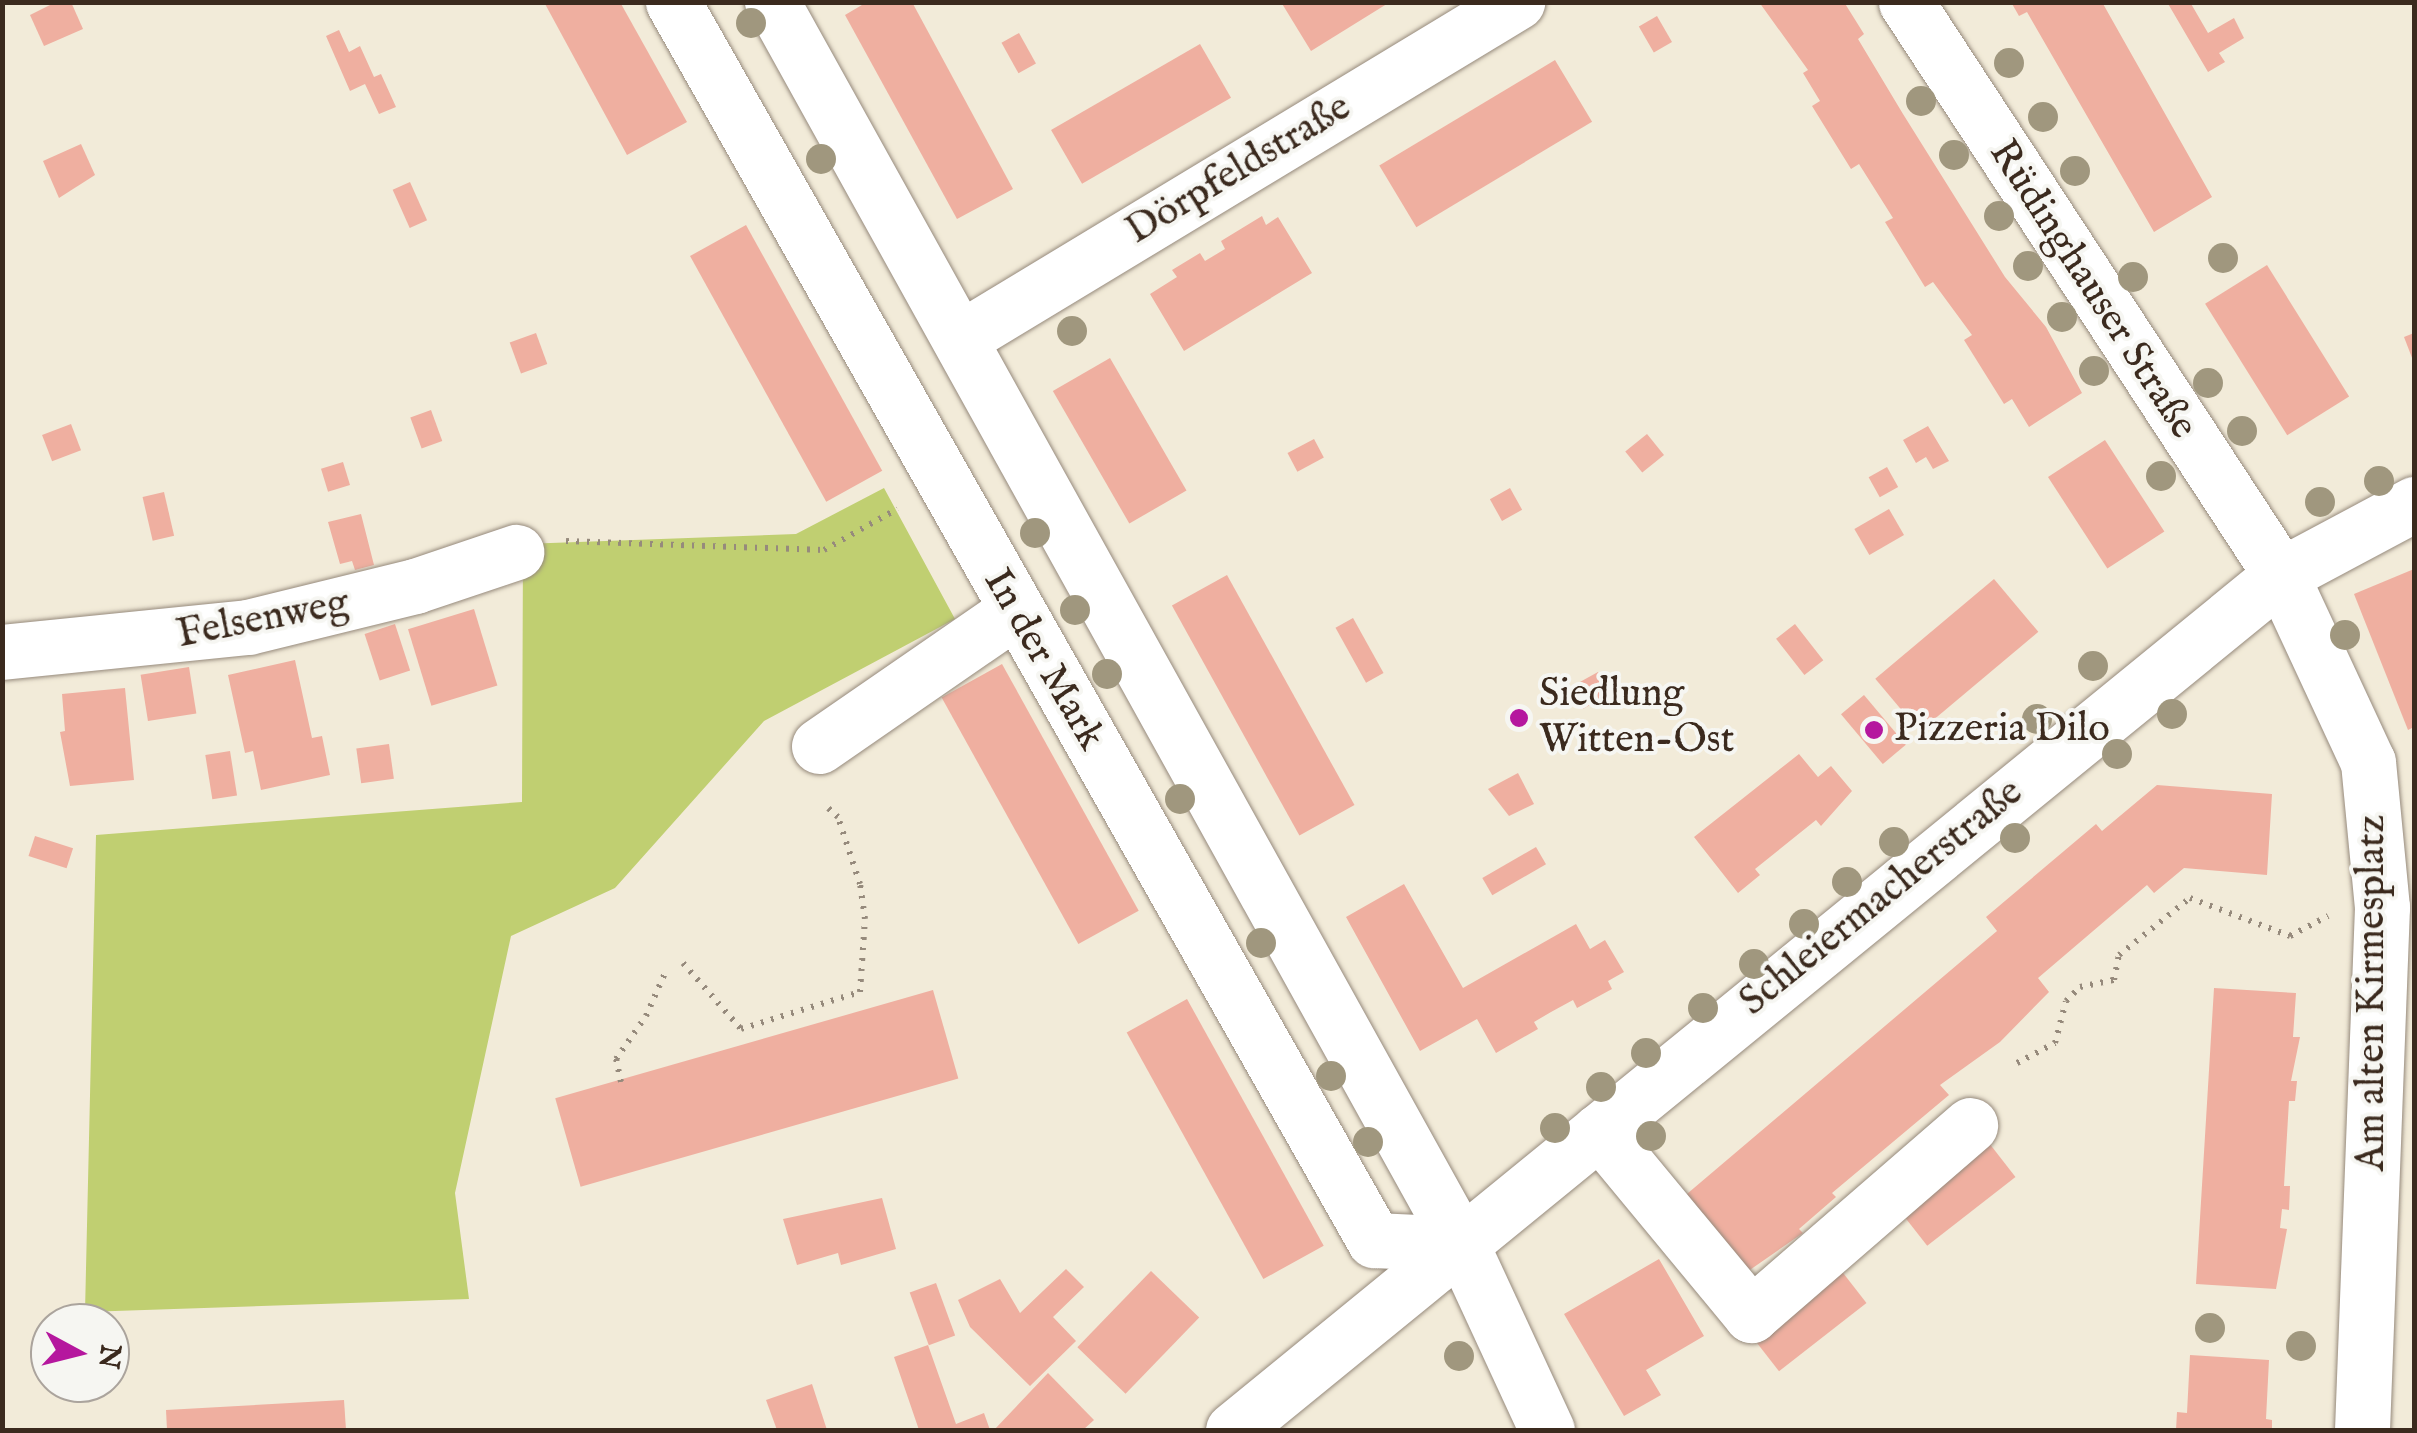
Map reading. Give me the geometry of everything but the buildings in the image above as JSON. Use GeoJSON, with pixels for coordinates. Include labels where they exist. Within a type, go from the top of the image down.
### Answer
{"type":"FeatureCollection","features":[{"type":"Feature","properties":{"kind":"street","name":"In der Mark"},"geometry":{"type":"LineString","coordinates":[[673,2],[1374,1240],[1461,1244]]}},
{"type":"Feature","properties":{"kind":"street","name":"In der Mark"},"geometry":{"type":"LineString","coordinates":[[772,2],[1461,1244],[1547,1430]]}},
{"type":"Feature","properties":{"kind":"street","name":"Dörpfeldstraße"},"geometry":{"type":"LineString","coordinates":[[961,338],[1517,2]]}},
{"type":"Feature","properties":{"kind":"street","name":"Rüdinghauser Straße"},"geometry":{"type":"LineString","coordinates":[[1906,2],[2281,576]]}},
{"type":"Feature","properties":{"kind":"street","name":"Schleiermacherstraße"},"geometry":{"type":"LineString","coordinates":[[1233,1430],[2281,576],[2414,504]]}},
{"type":"Feature","properties":{"kind":"street","name":"Felsenweg"},"geometry":{"type":"LineString","coordinates":[[2,652],[248,626],[415,586],[516,552]]}},
{"type":"Feature","properties":{"kind":"street","name":"Am alten Kirmesplatz"},"geometry":{"type":"LineString","coordinates":[[2281,576],[2396,808],[2382,907],[2362,1430]]}},
{"type":"Feature","properties":{"kind":"street"},"geometry":{"type":"LineString","coordinates":[[819,746],[1015,611]]}},
{"type":"Feature","properties":{"kind":"street"},"geometry":{"type":"LineString","coordinates":[[1599,1130],[1751,1315],[1970,1124]]}},
{"type":"Feature","properties":{"kind":"path"},"geometry":{"type":"LineString","coordinates":[[516,552],[579,538],[824,550],[883,517]]}},
{"type":"Feature","properties":{"kind":"path"},"geometry":{"type":"LineString","coordinates":[[684,963],[741,1029],[860,992],[865,956],[860,884],[838,818],[828,808]]}},
{"type":"Feature","properties":{"kind":"path"},"geometry":{"type":"LineString","coordinates":[[2017,1064],[2055,1043],[2066,1001],[2080,987],[2114,980],[2118,956],[2190,898],[2290,936],[2347,906],[2382,907]]}},
{"type":"Feature","properties":{"kind":"path"},"geometry":{"type":"LineString","coordinates":[[621,1082],[616,1058],[646,1016],[665,972]]}},
{"type":"Feature","properties":{"kind":"green space"},"geometry":{"type":"Polygon","coordinates":[[[884,488],[955,619],[764,721],[615,888],[511,936],[455,1193],[469,1299],[130,1310],[130,1303],[85,1303],[96,835],[522,802],[523,544],[796,534],[884,488]]]}},
{"type":"Feature","properties":{"kind":"place","name":"Siedlung Witten-Ost"},"geometry":{"type":"Point","coordinates":[1519,718]}},
{"type":"Feature","properties":{"kind":"place","name":"Pizzeria Dilo"},"geometry":{"type":"Point","coordinates":[1874,730]}}]}
